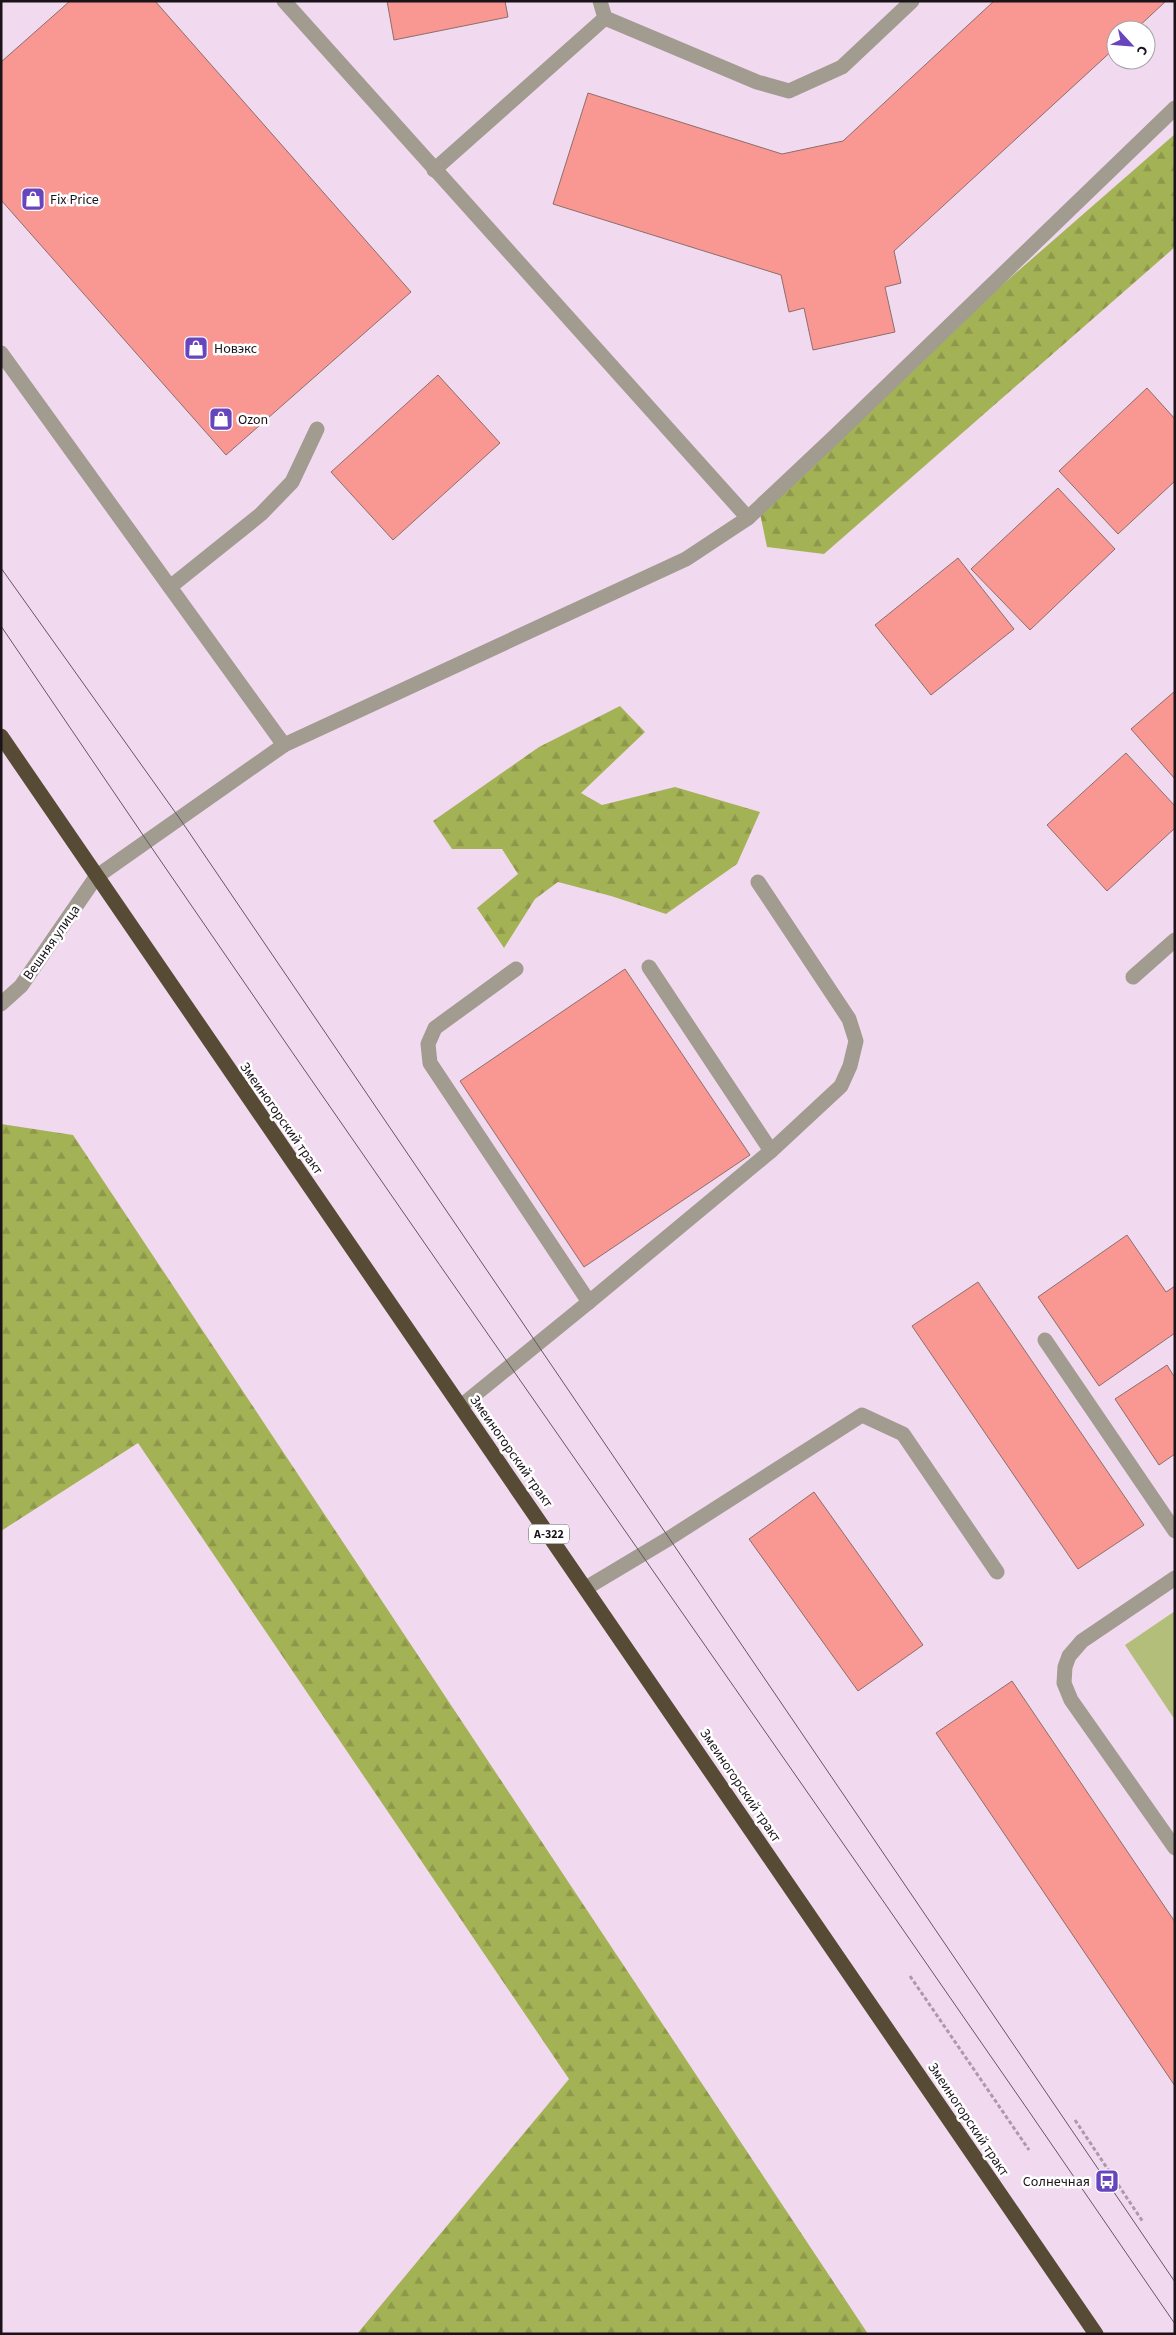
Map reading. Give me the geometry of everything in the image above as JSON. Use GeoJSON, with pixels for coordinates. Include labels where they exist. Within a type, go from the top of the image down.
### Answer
{"type":"FeatureCollection","features":[{"type":"Feature","properties":{"kind":"highway","name":"Змеиногорский тракт"},"geometry":{"type":"LineString","coordinates":[[1,736],[1096,2334]]}},
{"type":"Feature","properties":{"kind":"street"},"geometry":{"type":"LineString","coordinates":[[284,1],[748,518]]}},
{"type":"Feature","properties":{"kind":"street"},"geometry":{"type":"LineString","coordinates":[[600,1],[605,18]]}},
{"type":"Feature","properties":{"kind":"street"},"geometry":{"type":"LineString","coordinates":[[605,18],[757,82],[789,91],[842,67],[912,1]]}},
{"type":"Feature","properties":{"kind":"street"},"geometry":{"type":"LineString","coordinates":[[434,170],[605,18]]}},
{"type":"Feature","properties":{"kind":"street"},"geometry":{"type":"LineString","coordinates":[[96,876],[284,745],[686,559],[748,518],[856,417],[1175,108]]}},
{"type":"Feature","properties":{"kind":"street"},"geometry":{"type":"LineString","coordinates":[[1,353],[284,745]]}},
{"type":"Feature","properties":{"kind":"street"},"geometry":{"type":"LineString","coordinates":[[170,586],[261,514],[292,482],[317,428]]}},
{"type":"Feature","properties":{"kind":"street","name":"Вешняя улица"},"geometry":{"type":"LineString","coordinates":[[1,1004],[21,986],[96,876]]}},
{"type":"Feature","properties":{"kind":"street"},"geometry":{"type":"LineString","coordinates":[[461,1406],[771,1152],[841,1086],[850,1066],[856,1041],[850,1019],[758,882]]}},
{"type":"Feature","properties":{"kind":"street"},"geometry":{"type":"LineString","coordinates":[[1133,977],[1175,940]]}},
{"type":"Feature","properties":{"kind":"street"},"geometry":{"type":"LineString","coordinates":[[649,968],[771,1152]]}},
{"type":"Feature","properties":{"kind":"street"},"geometry":{"type":"LineString","coordinates":[[516,969],[435,1028],[428,1044],[430,1064],[590,1302]]}},
{"type":"Feature","properties":{"kind":"street"},"geometry":{"type":"LineString","coordinates":[[1046,1340],[1175,1531]]}},
{"type":"Feature","properties":{"kind":"street"},"geometry":{"type":"LineString","coordinates":[[586,1588],[668,1539],[862,1415],[903,1434],[997,1572]]}},
{"type":"Feature","properties":{"kind":"street"},"geometry":{"type":"LineString","coordinates":[[1175,1578],[1082,1642],[1069,1656],[1065,1667],[1064,1683],[1071,1700],[1175,1848]]}},
{"type":"Feature","properties":{"kind":"path"},"geometry":{"type":"LineString","coordinates":[[910,1976],[1028,2150]]}},
{"type":"Feature","properties":{"kind":"path"},"geometry":{"type":"LineString","coordinates":[[1075,2120],[1143,2222]]}},
{"type":"Feature","properties":{"kind":"green space"},"geometry":{"type":"Polygon","coordinates":[[[1175,134],[1175,247],[824,554],[767,547],[757,499],[1175,134]]]}},
{"type":"Feature","properties":{"kind":"green space"},"geometry":{"type":"Polygon","coordinates":[[[620,706],[645,732],[581,793],[602,805],[675,787],[760,812],[737,864],[666,914],[611,896],[558,882],[535,899],[504,948],[477,908],[518,874],[502,849],[452,849],[433,821],[539,747],[620,706]]]}},
{"type":"Feature","properties":{"kind":"green space"},"geometry":{"type":"Polygon","coordinates":[[[1,1124],[73,1135],[868,2334],[357,2334],[569,2079],[138,1443],[1,1531],[1,1124]]]}},
{"type":"Feature","properties":{"kind":"green space"},"geometry":{"type":"Polygon","coordinates":[[[1175,1611],[1175,1720],[1125,1645],[1175,1611]]]}},
{"type":"Feature","properties":{"kind":"building"},"geometry":{"type":"Polygon","coordinates":[[[70,1],[155,1],[411,292],[226,455],[1,200],[1,62],[70,1]]]}},
{"type":"Feature","properties":{"kind":"building"},"geometry":{"type":"Polygon","coordinates":[[[387,1],[505,1],[508,17],[394,40],[387,1]]]}},
{"type":"Feature","properties":{"kind":"building"},"geometry":{"type":"Polygon","coordinates":[[[994,1],[1166,1],[1146,20],[1106,20],[1106,56],[894,251],[901,283],[885,287],[895,332],[813,350],[804,308],[789,312],[781,275],[553,204],[588,93],[782,154],[843,141],[994,1]]]}},
{"type":"Feature","properties":{"kind":"building"},"geometry":{"type":"Polygon","coordinates":[[[438,375],[500,443],[393,540],[331,472],[438,375]]]}},
{"type":"Feature","properties":{"kind":"building"},"geometry":{"type":"Polygon","coordinates":[[[1147,388],[1175,419],[1175,481],[1118,534],[1059,471],[1147,388]]]}},
{"type":"Feature","properties":{"kind":"building"},"geometry":{"type":"Polygon","coordinates":[[[1058,488],[1115,549],[1030,630],[971,569],[1058,488]]]}},
{"type":"Feature","properties":{"kind":"building"},"geometry":{"type":"Polygon","coordinates":[[[958,558],[1014,629],[931,695],[875,625],[958,558]]]}},
{"type":"Feature","properties":{"kind":"building"},"geometry":{"type":"Polygon","coordinates":[[[1175,691],[1175,779],[1131,729],[1175,691]]]}},
{"type":"Feature","properties":{"kind":"building"},"geometry":{"type":"Polygon","coordinates":[[[1126,753],[1175,806],[1175,828],[1107,891],[1047,825],[1126,753]]]}},
{"type":"Feature","properties":{"kind":"building"},"geometry":{"type":"Polygon","coordinates":[[[625,969],[750,1155],[584,1267],[460,1081],[625,969]]]}},
{"type":"Feature","properties":{"kind":"building"},"geometry":{"type":"Polygon","coordinates":[[[1127,1235],[1166,1292],[1175,1286],[1175,1333],[1099,1386],[1038,1297],[1127,1235]]]}},
{"type":"Feature","properties":{"kind":"building"},"geometry":{"type":"Polygon","coordinates":[[[978,1282],[1144,1525],[1078,1569],[912,1326],[978,1282]]]}},
{"type":"Feature","properties":{"kind":"building"},"geometry":{"type":"Polygon","coordinates":[[[1167,1365],[1175,1378],[1175,1454],[1159,1465],[1115,1399],[1167,1365]]]}},
{"type":"Feature","properties":{"kind":"building"},"geometry":{"type":"Polygon","coordinates":[[[814,1492],[923,1645],[858,1691],[749,1539],[814,1492]]]}},
{"type":"Feature","properties":{"kind":"building"},"geometry":{"type":"Polygon","coordinates":[[[1012,1681],[1175,1922],[1175,2086],[936,1733],[1012,1681]]]}},
{"type":"Feature","properties":{"kind":"tram line"},"geometry":{"type":"LineString","coordinates":[[1,568],[180,819],[1175,2282]]}},
{"type":"Feature","properties":{"kind":"tram line"},"geometry":{"type":"LineString","coordinates":[[1,626],[292,1052],[882,1899],[1175,2324]]}},
{"type":"Feature","properties":{"kind":"place","name":"Fix Price"},"geometry":{"type":"Point","coordinates":[33,199]}},
{"type":"Feature","properties":{"kind":"place","name":"Новэкс"},"geometry":{"type":"Point","coordinates":[196,348]}},
{"type":"Feature","properties":{"kind":"place","name":"Ozon"},"geometry":{"type":"Point","coordinates":[221,419]}},
{"type":"Feature","properties":{"kind":"place","name":"Солнечная"},"geometry":{"type":"Point","coordinates":[1107,2181]}}]}
